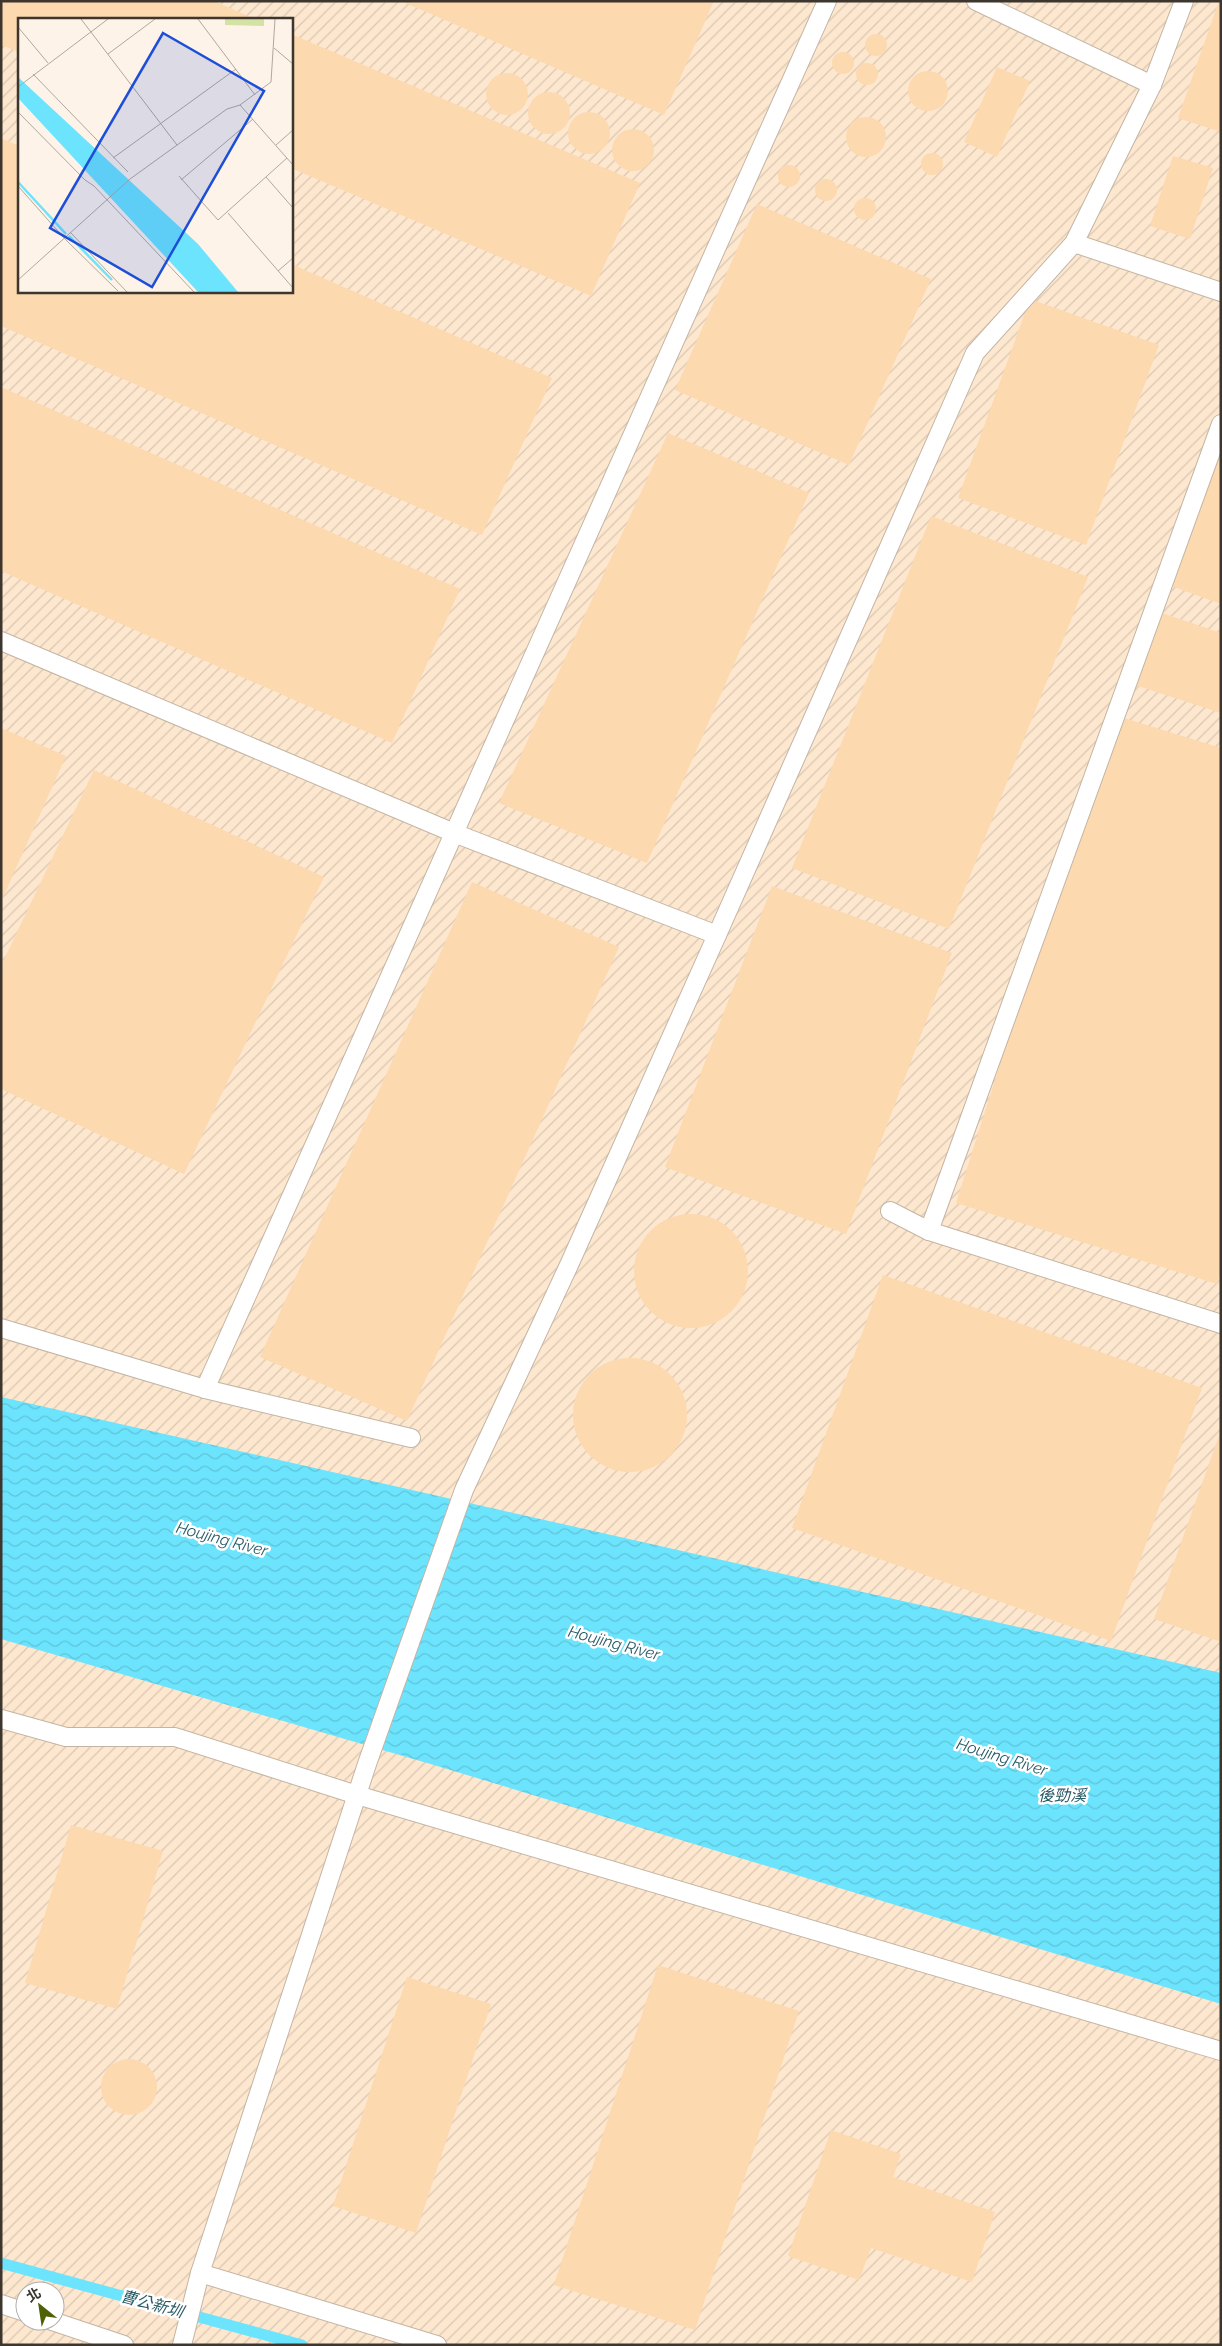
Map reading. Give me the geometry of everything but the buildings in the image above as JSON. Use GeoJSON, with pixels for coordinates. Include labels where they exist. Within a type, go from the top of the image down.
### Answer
{"type":"FeatureCollection","features":[{"type":"Feature","properties":{"kind":"lane"},"geometry":{"type":"LineString","coordinates":[[206,1389],[827,1]]}},
{"type":"Feature","properties":{"kind":"lane"},"geometry":{"type":"LineString","coordinates":[[976,1],[1152,86]]}},
{"type":"Feature","properties":{"kind":"lane"},"geometry":{"type":"LineString","coordinates":[[182,2345],[200,2273],[367,1764],[464,1490],[565,1274],[974,353],[1074,243],[1152,86],[1184,1]]}},
{"type":"Feature","properties":{"kind":"lane"},"geometry":{"type":"LineString","coordinates":[[1074,243],[1221,292]]}},
{"type":"Feature","properties":{"kind":"lane"},"geometry":{"type":"LineString","coordinates":[[929,1231],[1221,424]]}},
{"type":"Feature","properties":{"kind":"lane"},"geometry":{"type":"LineString","coordinates":[[1,641],[454,833],[717,935]]}},
{"type":"Feature","properties":{"kind":"lane"},"geometry":{"type":"LineString","coordinates":[[890,1210],[929,1231],[1221,1324]]}},
{"type":"Feature","properties":{"kind":"lane"},"geometry":{"type":"LineString","coordinates":[[1,1328],[206,1389],[411,1438]]}},
{"type":"Feature","properties":{"kind":"lane"},"geometry":{"type":"LineString","coordinates":[[1,1719],[66,1736],[175,1737],[357,1795],[1221,2051]]}},
{"type":"Feature","properties":{"kind":"lane"},"geometry":{"type":"LineString","coordinates":[[200,2273],[437,2345]]}},
{"type":"Feature","properties":{"kind":"lane"},"geometry":{"type":"LineString","coordinates":[[1,2304],[15,2309]]}},
{"type":"Feature","properties":{"kind":"lane"},"geometry":{"type":"LineString","coordinates":[[65,2325],[124,2345]]}},
{"type":"Feature","properties":{"kind":"shaded area"},"geometry":{"type":"Polygon","coordinates":[[[1,1],[1221,1],[1221,2345],[1,2345],[1,1]]]}},
{"type":"Feature","properties":{"kind":"water","name":"後勁溪"},"geometry":{"type":"Polygon","coordinates":[[[1,1397],[1221,1673],[1221,2004],[434,1765],[1,1639],[1,1397]]]}},
{"type":"Feature","properties":{"kind":"waterway","name":"曹公新圳"},"geometry":{"type":"LineString","coordinates":[[1,2263],[302,2345]]}},
{"type":"Feature","properties":{"kind":"water label","name":"Houjing River"},"geometry":{"type":"Point","coordinates":[222,1539]}},
{"type":"Feature","properties":{"kind":"water label","name":"Houjing River"},"geometry":{"type":"Point","coordinates":[614,1643]}},
{"type":"Feature","properties":{"kind":"water label","name":"Houjing River"},"geometry":{"type":"Point","coordinates":[1002,1757]}}]}
